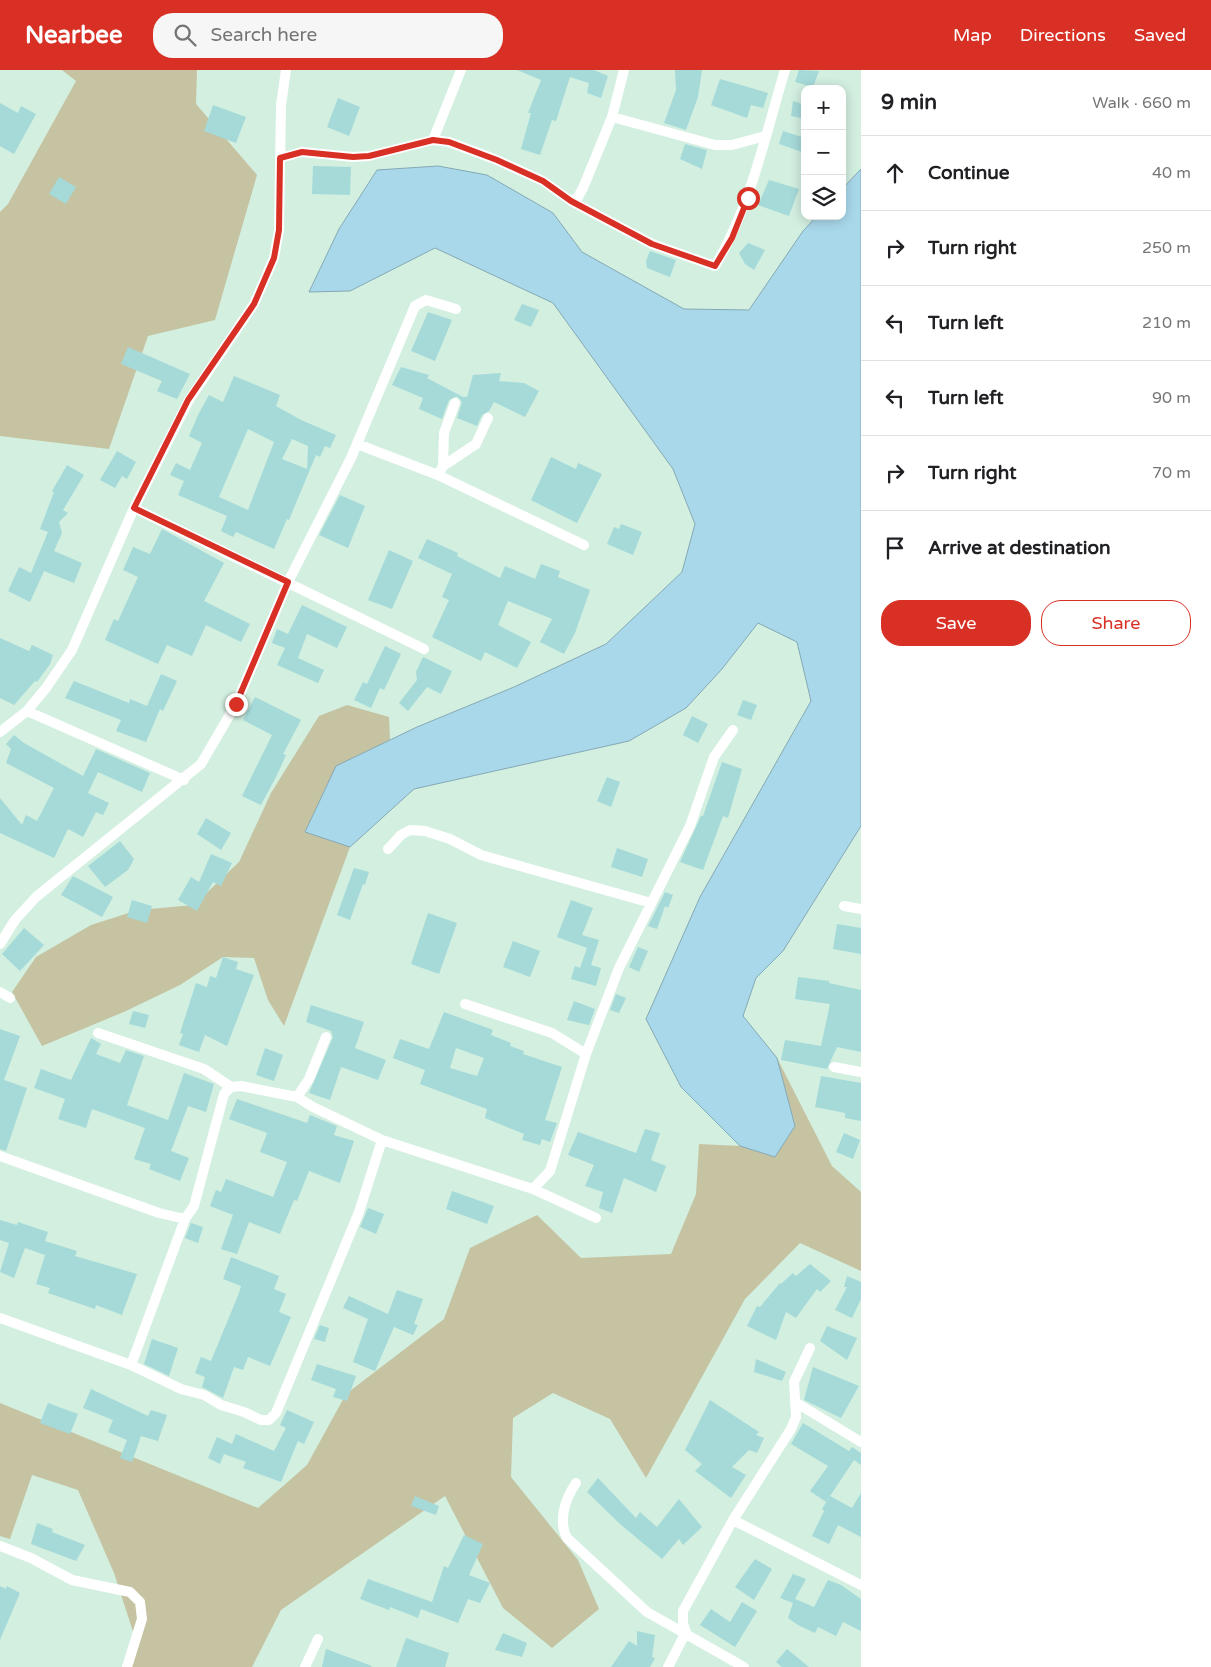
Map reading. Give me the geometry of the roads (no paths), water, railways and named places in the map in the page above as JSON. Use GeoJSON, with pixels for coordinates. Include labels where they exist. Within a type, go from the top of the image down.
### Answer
{"type":"FeatureCollection","features":[{"type":"Feature","properties":{"kind":"street"},"geometry":{"type":"LineString","coordinates":[[0,732],[27,711],[72,650],[134,508],[188,400],[254,304],[274,258],[279,230],[280,105],[286,70]]}},
{"type":"Feature","properties":{"kind":"street"},"geometry":{"type":"LineString","coordinates":[[433,140],[461,70]]}},
{"type":"Feature","properties":{"kind":"street"},"geometry":{"type":"LineString","coordinates":[[571,201],[578,197],[583,188],[612,117],[624,70]]}},
{"type":"Feature","properties":{"kind":"street"},"geometry":{"type":"LineString","coordinates":[[280,158],[302,152],[353,157],[369,156],[433,140],[449,142],[497,160],[543,181],[571,201],[652,244],[715,266],[732,238],[745,206],[785,70]]}},
{"type":"Feature","properties":{"kind":"street"},"geometry":{"type":"LineString","coordinates":[[612,117],[715,144],[732,145],[765,136]]}},
{"type":"Feature","properties":{"kind":"street"},"geometry":{"type":"LineString","coordinates":[[0,944],[15,920],[36,897],[184,780],[201,764],[236,704],[288,582],[356,444],[415,306],[426,300],[456,308]]}},
{"type":"Feature","properties":{"kind":"street"},"geometry":{"type":"LineString","coordinates":[[440,471],[444,433],[455,403]]}},
{"type":"Feature","properties":{"kind":"street"},"geometry":{"type":"LineString","coordinates":[[440,471],[476,444],[488,418]]}},
{"type":"Feature","properties":{"kind":"street"},"geometry":{"type":"LineString","coordinates":[[356,444],[440,471],[584,545]]}},
{"type":"Feature","properties":{"kind":"street"},"geometry":{"type":"LineString","coordinates":[[134,508],[424,648]]}},
{"type":"Feature","properties":{"kind":"street"},"geometry":{"type":"LineString","coordinates":[[27,711],[184,780]]}},
{"type":"Feature","properties":{"kind":"street"},"geometry":{"type":"LineString","coordinates":[[534,1189],[550,1171],[586,1054],[619,968],[690,826],[714,757],[734,730]]}},
{"type":"Feature","properties":{"kind":"street"},"geometry":{"type":"LineString","coordinates":[[388,849],[401,835],[410,830],[424,831],[450,840],[481,856],[529,871],[598,886],[651,903]]}},
{"type":"Feature","properties":{"kind":"street"},"geometry":{"type":"LineString","coordinates":[[844,906],[861,909]]}},
{"type":"Feature","properties":{"kind":"street"},"geometry":{"type":"LineString","coordinates":[[0,992],[10,998]]}},
{"type":"Feature","properties":{"kind":"street"},"geometry":{"type":"LineString","coordinates":[[465,1004],[552,1033],[586,1054]]}},
{"type":"Feature","properties":{"kind":"street"},"geometry":{"type":"LineString","coordinates":[[98,1033],[204,1069],[231,1087]]}},
{"type":"Feature","properties":{"kind":"street"},"geometry":{"type":"LineString","coordinates":[[297,1098],[309,1079],[326,1037]]}},
{"type":"Feature","properties":{"kind":"street"},"geometry":{"type":"LineString","coordinates":[[834,1067],[861,1072]]}},
{"type":"Feature","properties":{"kind":"street"},"geometry":{"type":"LineString","coordinates":[[130,1365],[185,1219],[194,1206],[224,1094],[231,1087],[241,1086],[297,1098],[382,1140],[534,1189],[596,1218]]}},
{"type":"Feature","properties":{"kind":"street"},"geometry":{"type":"LineString","coordinates":[[0,1318],[130,1365],[181,1389],[204,1396],[220,1405],[244,1412],[261,1420],[269,1420],[276,1413],[359,1212],[382,1140]]}},
{"type":"Feature","properties":{"kind":"street"},"geometry":{"type":"LineString","coordinates":[[0,1156],[159,1213],[185,1219]]}},
{"type":"Feature","properties":{"kind":"street"},"geometry":{"type":"LineString","coordinates":[[668,1667],[686,1632],[683,1623],[683,1612],[733,1520],[791,1429],[796,1416],[794,1382],[810,1348]]}},
{"type":"Feature","properties":{"kind":"street"},"geometry":{"type":"LineString","coordinates":[[795,1402],[861,1442]]}},
{"type":"Feature","properties":{"kind":"street"},"geometry":{"type":"LineString","coordinates":[[576,1483],[570,1492],[563,1513],[564,1532],[567,1538],[647,1612],[686,1632],[744,1667]]}},
{"type":"Feature","properties":{"kind":"street"},"geometry":{"type":"LineString","coordinates":[[733,1520],[861,1585]]}},
{"type":"Feature","properties":{"kind":"street"},"geometry":{"type":"LineString","coordinates":[[0,1546],[31,1558],[72,1580],[130,1592],[140,1602],[142,1618],[127,1667]]}},
{"type":"Feature","properties":{"kind":"street"},"geometry":{"type":"LineString","coordinates":[[305,1667],[318,1639]]}},
{"type":"Feature","properties":{"kind":"water"},"geometry":{"type":"Polygon","coordinates":[[[438,166],[487,175],[553,213],[582,252],[684,309],[749,310],[803,231],[813,220],[846,220],[846,185],[861,169],[861,826],[783,951],[756,978],[743,1016],[777,1058],[795,1126],[775,1157],[740,1146],[681,1087],[646,1019],[700,897],[811,701],[797,642],[758,623],[722,669],[686,708],[629,741],[414,789],[350,847],[305,832],[336,766],[417,727],[514,687],[606,644],[682,572],[695,524],[673,469],[553,303],[435,248],[350,291],[309,292],[339,229],[377,170],[438,166]]]}}]}
